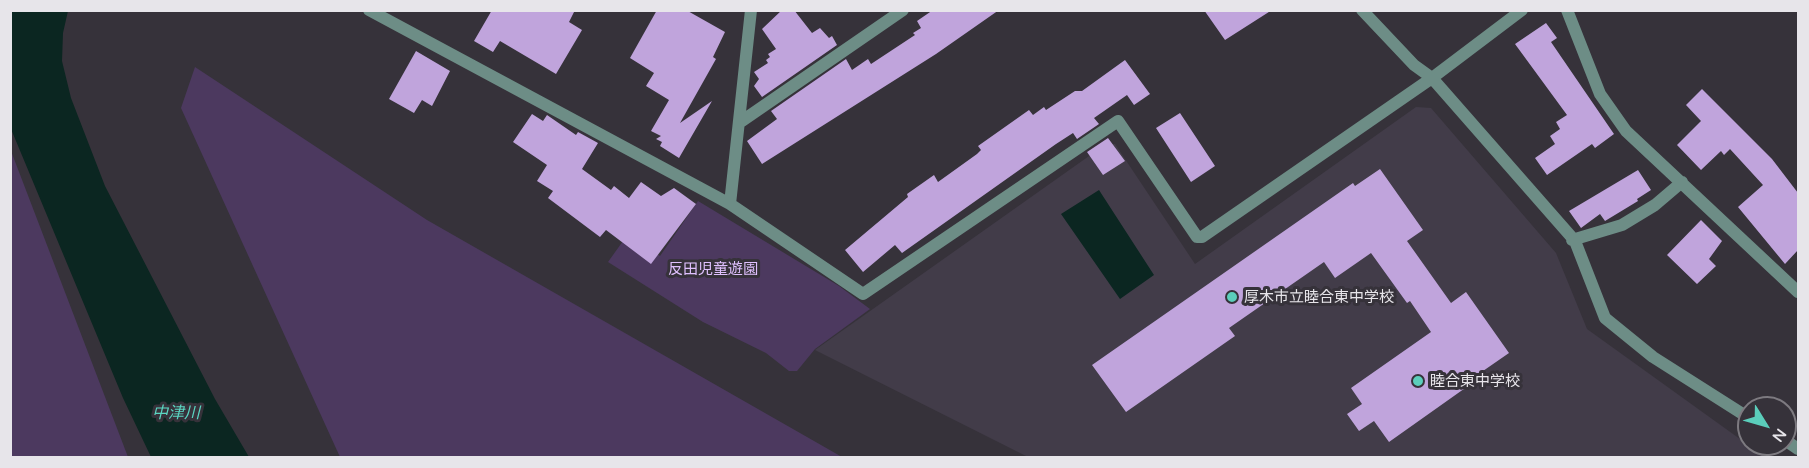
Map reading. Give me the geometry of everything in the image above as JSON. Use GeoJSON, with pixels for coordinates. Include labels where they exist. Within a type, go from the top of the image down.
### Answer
{"type":"FeatureCollection","features":[{"type":"Feature","properties":{"kind":"street"},"geometry":{"type":"LineString","coordinates":[[369,10],[730,204],[863,294],[1118,121],[1197,237],[1202,237],[1432,78],[1522,10]]}},
{"type":"Feature","properties":{"kind":"street"},"geometry":{"type":"LineString","coordinates":[[730,204],[751,10]]}},
{"type":"Feature","properties":{"kind":"street"},"geometry":{"type":"LineString","coordinates":[[739,123],[903,10]]}},
{"type":"Feature","properties":{"kind":"street"},"geometry":{"type":"LineString","coordinates":[[1362,10],[1414,65],[1432,78],[1572,240],[1605,318],[1653,357],[1737,410]]}},
{"type":"Feature","properties":{"kind":"street"},"geometry":{"type":"LineString","coordinates":[[1567,10],[1600,94],[1626,131],[1798,292]]}},
{"type":"Feature","properties":{"kind":"street"},"geometry":{"type":"LineString","coordinates":[[1572,240],[1622,225],[1655,205],[1682,182]]}},
{"type":"Feature","properties":{"kind":"shaded area","name":"厚木市立睦合東中学校"},"geometry":{"type":"Polygon","coordinates":[[[1416,107],[1431,108],[1556,253],[1587,329],[1737,437],[1737,456],[1765,457],[1028,457],[815,350],[1106,144],[1115,144],[1195,264],[1416,107]]]}},
{"type":"Feature","properties":{"kind":"green space"},"geometry":{"type":"Polygon","coordinates":[[[195,67],[427,220],[842,457],[340,457],[181,108],[195,67]]]}},
{"type":"Feature","properties":{"kind":"green space"},"geometry":{"type":"Polygon","coordinates":[[[11,151],[128,457],[11,457],[11,151]]]}},
{"type":"Feature","properties":{"kind":"green space","name":"反田児童遊園"},"geometry":{"type":"Polygon","coordinates":[[[698,201],[839,286],[870,309],[815,349],[797,371],[789,371],[766,353],[703,322],[608,262],[628,234],[660,256],[698,201]]]}},
{"type":"Feature","properties":{"kind":"water","name":"中津川"},"geometry":{"type":"Polygon","coordinates":[[[10,11],[68,11],[63,33],[62,61],[71,98],[105,186],[215,399],[249,457],[151,457],[123,398],[11,129],[10,11]]]}},
{"type":"Feature","properties":{"kind":"water"},"geometry":{"type":"Polygon","coordinates":[[[1099,190],[1154,275],[1120,299],[1061,214],[1099,190]]]}},
{"type":"Feature","properties":{"kind":"building"},"geometry":{"type":"Polygon","coordinates":[[[492,10],[575,10],[569,22],[582,30],[556,74],[500,41],[493,52],[474,41],[492,10]]]}},
{"type":"Feature","properties":{"kind":"building"},"geometry":{"type":"Polygon","coordinates":[[[657,10],[686,10],[725,32],[713,57],[716,59],[680,123],[712,101],[679,158],[660,146],[662,142],[656,139],[661,136],[651,131],[669,100],[646,86],[654,73],[630,58],[657,10]]]}},
{"type":"Feature","properties":{"kind":"building"},"geometry":{"type":"Polygon","coordinates":[[[782,10],[794,10],[812,33],[820,28],[829,38],[832,36],[837,45],[762,97],[754,86],[759,79],[754,72],[768,63],[766,60],[770,57],[768,54],[776,49],[762,29],[782,10]]]}},
{"type":"Feature","properties":{"kind":"building"},"geometry":{"type":"Polygon","coordinates":[[[933,10],[999,10],[936,54],[762,164],[747,141],[777,119],[771,111],[846,59],[852,70],[868,59],[871,64],[915,35],[913,33],[921,28],[917,21],[933,10]]]}},
{"type":"Feature","properties":{"kind":"building"},"geometry":{"type":"Polygon","coordinates":[[[1204,10],[1272,10],[1225,40],[1204,10]]]}},
{"type":"Feature","properties":{"kind":"building"},"geometry":{"type":"Polygon","coordinates":[[[1546,23],[1557,38],[1551,42],[1614,134],[1595,148],[1592,144],[1547,175],[1535,158],[1555,144],[1550,136],[1560,129],[1556,122],[1567,115],[1515,44],[1546,23]]]}},
{"type":"Feature","properties":{"kind":"building"},"geometry":{"type":"Polygon","coordinates":[[[416,51],[450,71],[432,106],[422,100],[414,113],[389,99],[416,51]]]}},
{"type":"Feature","properties":{"kind":"building"},"geometry":{"type":"Polygon","coordinates":[[[1125,60],[1150,94],[1134,105],[1127,95],[1094,118],[1099,124],[1077,139],[1073,133],[1056,144],[902,253],[895,245],[863,272],[845,250],[908,197],[907,194],[934,175],[938,182],[977,154],[981,150],[978,146],[1029,110],[1033,115],[1044,107],[1046,110],[1075,91],[1082,91],[1125,60]]]}},
{"type":"Feature","properties":{"kind":"building"},"geometry":{"type":"Polygon","coordinates":[[[1702,89],[1772,159],[1798,193],[1798,250],[1785,264],[1738,207],[1763,185],[1730,149],[1724,155],[1721,151],[1701,170],[1677,145],[1701,121],[1686,105],[1702,89]]]}},
{"type":"Feature","properties":{"kind":"building"},"geometry":{"type":"Polygon","coordinates":[[[1180,113],[1215,166],[1191,182],[1156,128],[1180,113]]]}},
{"type":"Feature","properties":{"kind":"building"},"geometry":{"type":"Polygon","coordinates":[[[532,114],[543,121],[547,115],[576,135],[578,132],[598,143],[582,169],[611,190],[614,186],[629,198],[641,182],[661,196],[674,188],[696,204],[651,264],[606,230],[600,237],[548,198],[553,191],[537,181],[547,165],[513,142],[532,114]]]}},
{"type":"Feature","properties":{"kind":"building"},"geometry":{"type":"Polygon","coordinates":[[[1108,138],[1125,161],[1103,175],[1087,152],[1108,138]]]}},
{"type":"Feature","properties":{"kind":"building"},"geometry":{"type":"Polygon","coordinates":[[[1380,169],[1423,230],[1407,241],[1451,303],[1466,292],[1509,353],[1483,371],[1485,374],[1389,442],[1374,421],[1359,431],[1347,414],[1362,404],[1351,388],[1431,332],[1410,301],[1407,303],[1371,253],[1335,278],[1324,262],[1229,328],[1235,336],[1126,412],[1092,365],[1353,183],[1355,186],[1380,169]]]}},
{"type":"Feature","properties":{"kind":"building"},"geometry":{"type":"Polygon","coordinates":[[[1638,170],[1651,190],[1637,199],[1638,201],[1605,221],[1600,214],[1581,228],[1569,211],[1638,170]]]}},
{"type":"Feature","properties":{"kind":"building"},"geometry":{"type":"Polygon","coordinates":[[[1701,220],[1722,241],[1709,259],[1716,266],[1697,284],[1667,255],[1701,220]]]}},
{"type":"Feature","properties":{"kind":"place","name":"厚木市立睦合東中学校"},"geometry":{"type":"Point","coordinates":[1232,297]}},
{"type":"Feature","properties":{"kind":"place","name":"睦合東中学校"},"geometry":{"type":"Point","coordinates":[1418,381]}}]}
